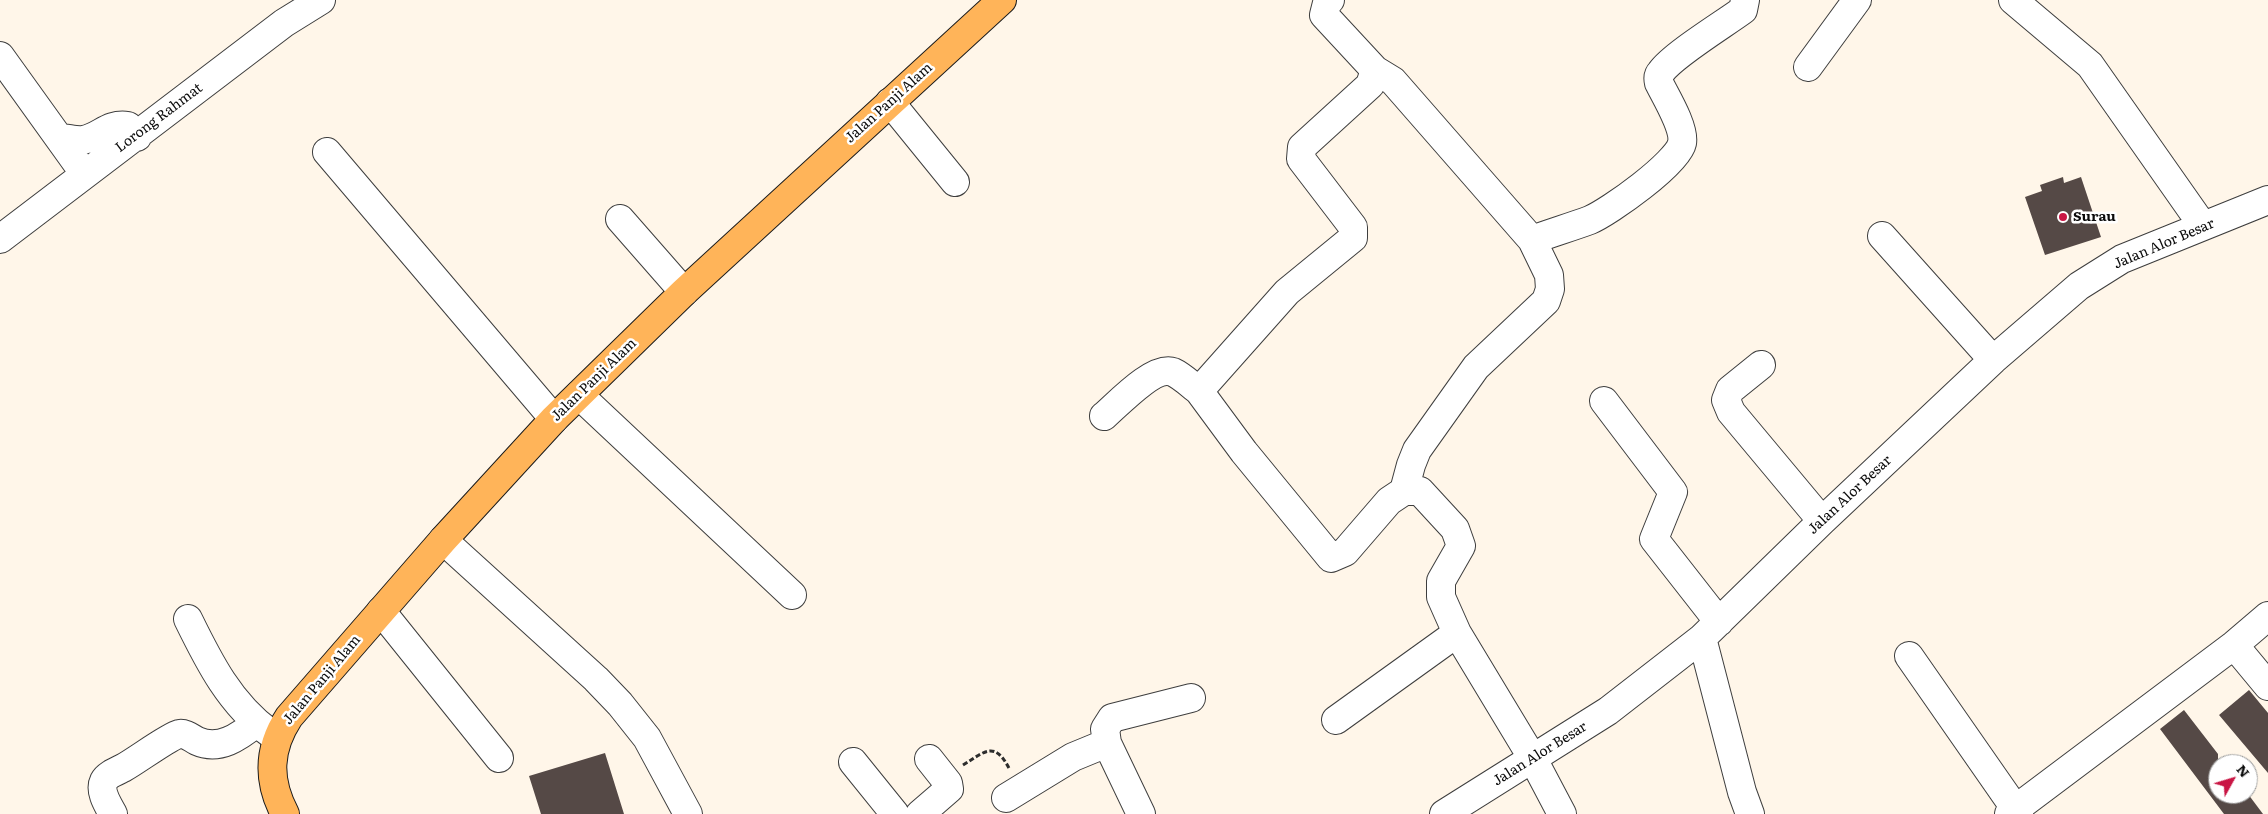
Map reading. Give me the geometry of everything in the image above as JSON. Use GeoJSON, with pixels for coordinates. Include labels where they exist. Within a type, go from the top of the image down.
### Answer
{"type":"FeatureCollection","features":[{"type":"Feature","properties":{"kind":"main road","name":"Jalan Panji Alam"},"geometry":{"type":"LineString","coordinates":[[285,814],[274,784],[267,731],[290,717],[443,540],[579,394],[684,292],[1002,0]]}},
{"type":"Feature","properties":{"kind":"street","name":"Lorong Rahmat"},"geometry":{"type":"LineString","coordinates":[[0,239],[84,173],[137,137],[284,23],[321,0]]}},
{"type":"Feature","properties":{"kind":"street"},"geometry":{"type":"LineString","coordinates":[[1104,416],[1140,385],[1164,371],[1174,372],[1198,390],[1244,452],[1330,558],[1345,552],[1389,501],[1404,490],[1417,450],[1476,367],[1546,301],[1550,289],[1549,274],[1532,240],[1393,81],[1375,70],[1324,15],[1326,3],[1330,0]]}},
{"type":"Feature","properties":{"kind":"street"},"geometry":{"type":"LineString","coordinates":[[1532,240],[1592,219],[1651,179],[1676,156],[1682,142],[1681,130],[1659,83],[1661,71],[1677,57],[1743,10],[1745,0]]}},
{"type":"Feature","properties":{"kind":"street"},"geometry":{"type":"LineString","coordinates":[[1808,66],[1857,0]]}},
{"type":"Feature","properties":{"kind":"street"},"geometry":{"type":"LineString","coordinates":[[2013,0],[2090,65],[2203,226]]}},
{"type":"Feature","properties":{"kind":"street"},"geometry":{"type":"LineString","coordinates":[[0,56],[84,173]]}},
{"type":"Feature","properties":{"kind":"street"},"geometry":{"type":"LineString","coordinates":[[1198,390],[1287,292],[1353,238],[1353,227],[1301,159],[1302,147],[1370,86],[1375,70]]}},
{"type":"Feature","properties":{"kind":"street"},"geometry":{"type":"LineString","coordinates":[[890,102],[955,182]]}},
{"type":"Feature","properties":{"kind":"street"},"geometry":{"type":"LineString","coordinates":[[60,138],[84,140],[106,128],[121,125],[128,126],[137,137]]}},
{"type":"Feature","properties":{"kind":"street"},"geometry":{"type":"LineString","coordinates":[[327,152],[554,419]]}},
{"type":"Feature","properties":{"kind":"street","name":"Jalan Alor Besar"},"geometry":{"type":"LineString","coordinates":[[1444,814],[1608,711],[1711,630],[1822,520],[1993,360],[2079,286],[2122,259],[2268,200]]}},
{"type":"Feature","properties":{"kind":"street"},"geometry":{"type":"LineString","coordinates":[[620,219],[684,292]]}},
{"type":"Feature","properties":{"kind":"street"},"geometry":{"type":"LineString","coordinates":[[1882,236],[1993,360]]}},
{"type":"Feature","properties":{"kind":"street"},"geometry":{"type":"LineString","coordinates":[[1761,365],[1730,390],[1726,400],[1731,412],[1822,520]]}},
{"type":"Feature","properties":{"kind":"street"},"geometry":{"type":"LineString","coordinates":[[579,394],[792,595]]}},
{"type":"Feature","properties":{"kind":"street"},"geometry":{"type":"LineString","coordinates":[[1604,401],[1673,492],[1654,539],[1711,630],[1742,792],[1750,814]]}},
{"type":"Feature","properties":{"kind":"street"},"geometry":{"type":"LineString","coordinates":[[1404,490],[1420,491],[1455,529],[1461,546],[1441,581],[1441,597],[1458,633],[1562,814]]}},
{"type":"Feature","properties":{"kind":"street"},"geometry":{"type":"LineString","coordinates":[[443,540],[596,679],[620,704],[647,738],[688,814]]}},
{"type":"Feature","properties":{"kind":"street"},"geometry":{"type":"LineString","coordinates":[[381,611],[499,758]]}},
{"type":"Feature","properties":{"kind":"street"},"geometry":{"type":"LineString","coordinates":[[1909,656],[2014,812],[2234,645],[2268,616]]}},
{"type":"Feature","properties":{"kind":"street"},"geometry":{"type":"LineString","coordinates":[[188,619],[209,662],[237,704],[267,731]]}},
{"type":"Feature","properties":{"kind":"street"},"geometry":{"type":"LineString","coordinates":[[1336,720],[1458,633]]}},
{"type":"Feature","properties":{"kind":"street"},"geometry":{"type":"LineString","coordinates":[[2234,645],[2268,686]]}},
{"type":"Feature","properties":{"kind":"street"},"geometry":{"type":"LineString","coordinates":[[1136,811],[1107,743],[1105,729],[1112,718],[1191,698]]}},
{"type":"Feature","properties":{"kind":"street"},"geometry":{"type":"LineString","coordinates":[[113,814],[105,799],[104,780],[176,735],[182,734],[197,741],[216,744],[267,731]]}},
{"type":"Feature","properties":{"kind":"street"},"geometry":{"type":"LineString","coordinates":[[1013,794],[1073,757],[1107,743]]}},
{"type":"Feature","properties":{"kind":"street"},"geometry":{"type":"LineString","coordinates":[[853,762],[895,814]]}},
{"type":"Feature","properties":{"kind":"street"},"geometry":{"type":"LineString","coordinates":[[920,814],[949,789],[948,783],[936,768]]}},
{"type":"Feature","properties":{"kind":"path"},"geometry":{"type":"LineString","coordinates":[[936,768],[992,751],[999,752],[1003,756],[1013,794]]}},
{"type":"Feature","properties":{"kind":"building","name":"Surau"},"geometry":{"type":"Polygon","coordinates":[[[2063,177],[2064,183],[2081,177],[2101,237],[2045,255],[2025,197],[2042,191],[2040,185],[2063,177]]]}},
{"type":"Feature","properties":{"kind":"building"},"geometry":{"type":"Polygon","coordinates":[[[2249,690],[2268,713],[2268,773],[2258,761],[2258,754],[2252,754],[2219,715],[2249,690]]]}},
{"type":"Feature","properties":{"kind":"building"},"geometry":{"type":"Polygon","coordinates":[[[2184,710],[2218,754],[2208,754],[2208,793],[2160,729],[2184,710]]]}},
{"type":"Feature","properties":{"kind":"building"},"geometry":{"type":"Polygon","coordinates":[[[605,753],[624,814],[541,814],[529,776],[605,753]]]}},
{"type":"Feature","properties":{"kind":"building"},"geometry":{"type":"Polygon","coordinates":[[[2216,804],[2256,804],[2263,814],[2224,814],[2216,804]]]}},
{"type":"Feature","properties":{"kind":"place","name":"Surau"},"geometry":{"type":"Point","coordinates":[2063,217]}}]}
